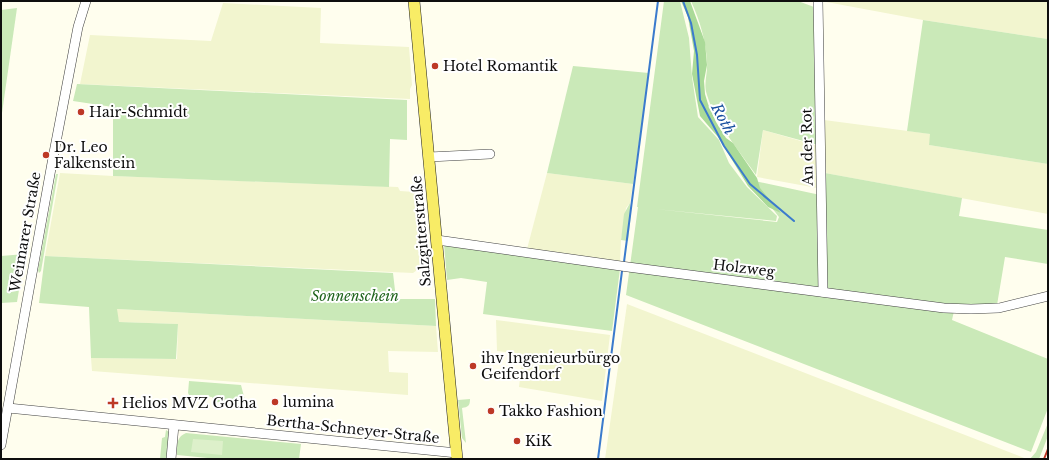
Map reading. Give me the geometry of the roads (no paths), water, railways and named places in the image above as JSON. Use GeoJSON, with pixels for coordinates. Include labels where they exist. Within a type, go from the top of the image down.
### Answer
{"type":"FeatureCollection","features":[{"type":"Feature","properties":{"kind":"main road","name":"Salzgitterstraße"},"geometry":{"type":"LineString","coordinates":[[414,1],[457,456]]}},
{"type":"Feature","properties":{"kind":"street","name":"Weimarer Straße"},"geometry":{"type":"LineString","coordinates":[[1,445],[53,156],[78,26],[86,1]]}},
{"type":"Feature","properties":{"kind":"street","name":"An der Rot"},"geometry":{"type":"LineString","coordinates":[[818,1],[823,292]]}},
{"type":"Feature","properties":{"kind":"street"},"geometry":{"type":"LineString","coordinates":[[429,157],[490,154]]}},
{"type":"Feature","properties":{"kind":"street","name":"Holzweg"},"geometry":{"type":"LineString","coordinates":[[437,240],[628,267],[944,308],[999,308],[1048,296]]}},
{"type":"Feature","properties":{"kind":"street","name":"Bertha-Schneyer-Straße"},"geometry":{"type":"LineString","coordinates":[[8,408],[457,456]]}},
{"type":"Feature","properties":{"kind":"street"},"geometry":{"type":"LineString","coordinates":[[171,459],[174,426]]}},
{"type":"Feature","properties":{"kind":"waterway"},"geometry":{"type":"LineString","coordinates":[[624,262],[658,1]]}},
{"type":"Feature","properties":{"kind":"waterway","name":"Roth"},"geometry":{"type":"LineString","coordinates":[[683,1],[691,23],[697,55],[700,100],[724,146],[750,184],[794,221]]}},
{"type":"Feature","properties":{"kind":"waterway"},"geometry":{"type":"LineString","coordinates":[[598,459],[622,271]]}},
{"type":"Feature","properties":{"kind":"railway"},"geometry":{"type":"LineString","coordinates":[[1044,459],[1048,449]]}},
{"type":"Feature","properties":{"kind":"place","name":"Hotel Romantik"},"geometry":{"type":"Point","coordinates":[435,66]}},
{"type":"Feature","properties":{"kind":"place","name":"Hair-Schmidt"},"geometry":{"type":"Point","coordinates":[81,112]}},
{"type":"Feature","properties":{"kind":"place","name":"Dr. Leo Falkenstein"},"geometry":{"type":"Point","coordinates":[46,155]}},
{"type":"Feature","properties":{"kind":"place","name":"ihv Ingenieurbürgo Geifendorf"},"geometry":{"type":"Point","coordinates":[473,366]}},
{"type":"Feature","properties":{"kind":"place","name":"lumina"},"geometry":{"type":"Point","coordinates":[275,402]}},
{"type":"Feature","properties":{"kind":"place","name":"Helios MVZ Gotha"},"geometry":{"type":"Point","coordinates":[113,403]}},
{"type":"Feature","properties":{"kind":"place","name":"Takko Fashion"},"geometry":{"type":"Point","coordinates":[491,411]}},
{"type":"Feature","properties":{"kind":"place","name":"KiK"},"geometry":{"type":"Point","coordinates":[517,441]}},
{"type":"Feature","properties":{"kind":"park label","name":"Sonnenschein"},"geometry":{"type":"Point","coordinates":[355,296]}}]}
